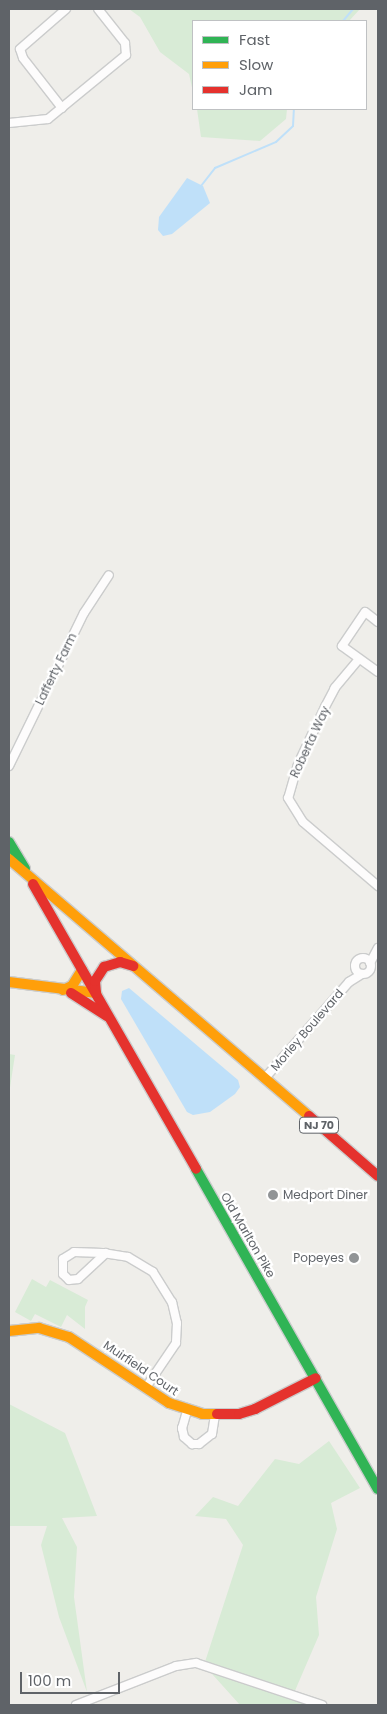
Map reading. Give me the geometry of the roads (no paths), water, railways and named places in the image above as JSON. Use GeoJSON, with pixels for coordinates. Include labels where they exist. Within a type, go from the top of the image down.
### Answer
{"type":"FeatureCollection","features":[{"type":"Feature","properties":{"kind":"main road","name":"Old Marlton Pike"},"geometry":{"type":"LineString","coordinates":[[9,842],[378,1489]]}},
{"type":"Feature","properties":{"kind":"main road","name":"NJ 70"},"geometry":{"type":"LineString","coordinates":[[9,859],[378,1176]]}},
{"type":"Feature","properties":{"kind":"main road"},"geometry":{"type":"LineString","coordinates":[[9,982],[96,993],[94,980],[104,967],[120,962],[135,967]]}},
{"type":"Feature","properties":{"kind":"main road"},"geometry":{"type":"LineString","coordinates":[[63,990],[72,986],[82,970]]}},
{"type":"Feature","properties":{"kind":"main road"},"geometry":{"type":"LineString","coordinates":[[63,990],[90,1003],[113,1023]]}},
{"type":"Feature","properties":{"kind":"main road","name":"Muirfield Court"},"geometry":{"type":"LineString","coordinates":[[9,1332],[39,1328],[69,1337],[147,1386],[169,1403],[187,1411],[215,1415],[255,1409],[316,1378]]}},
{"type":"Feature","properties":{"kind":"street"},"geometry":{"type":"LineString","coordinates":[[62,108],[23,58],[20,49],[66,9]]}},
{"type":"Feature","properties":{"kind":"street"},"geometry":{"type":"LineString","coordinates":[[9,123],[48,119],[126,54],[125,43],[98,9]]}},
{"type":"Feature","properties":{"kind":"street","name":"Lafferty Farm"},"geometry":{"type":"LineString","coordinates":[[9,766],[84,613],[109,575]]}},
{"type":"Feature","properties":{"kind":"street"},"geometry":{"type":"LineString","coordinates":[[377,669],[342,646],[365,612],[378,622]]}},
{"type":"Feature","properties":{"kind":"street","name":"Roberta Way"},"geometry":{"type":"LineString","coordinates":[[359,658],[335,688],[298,764],[288,798],[302,822],[378,886]]}},
{"type":"Feature","properties":{"kind":"street"},"geometry":{"type":"LineString","coordinates":[[377,949],[370,963],[370,970],[359,971],[357,960],[377,949]]}},
{"type":"Feature","properties":{"kind":"street"},"geometry":{"type":"LineString","coordinates":[[363,958],[370,963]]}},
{"type":"Feature","properties":{"kind":"street","name":"Morley Boulevard"},"geometry":{"type":"LineString","coordinates":[[264,1078],[359,971]]}},
{"type":"Feature","properties":{"kind":"street"},"geometry":{"type":"LineString","coordinates":[[106,1253],[78,1280],[69,1280],[63,1274],[62,1264],[67,1255],[74,1252],[106,1253],[141,1263],[159,1279],[172,1302],[177,1323],[176,1343],[147,1386]]}},
{"type":"Feature","properties":{"kind":"street"},"geometry":{"type":"LineString","coordinates":[[187,1411],[182,1428],[184,1437],[192,1444],[199,1444],[212,1434],[215,1415]]}},
{"type":"Feature","properties":{"kind":"street"},"geometry":{"type":"LineString","coordinates":[[76,1705],[176,1666],[196,1663],[322,1705]]}},
{"type":"Feature","properties":{"kind":"street"},"geometry":{"type":"LineString","coordinates":[[100,1696],[102,1705]]}},
{"type":"Feature","properties":{"kind":"water"},"geometry":{"type":"Polygon","coordinates":[[[187,178],[203,186],[210,203],[172,234],[163,236],[158,230],[159,217],[187,178]]]}},
{"type":"Feature","properties":{"kind":"water"},"geometry":{"type":"Polygon","coordinates":[[[129,988],[238,1080],[240,1087],[235,1094],[210,1112],[193,1115],[187,1112],[121,999],[122,991],[129,988]]]}},
{"type":"Feature","properties":{"kind":"waterway"},"geometry":{"type":"LineString","coordinates":[[344,20],[353,9]]}},
{"type":"Feature","properties":{"kind":"waterway"},"geometry":{"type":"LineString","coordinates":[[201,186],[215,168],[276,142],[293,126],[294,110]]}},
{"type":"Feature","properties":{"kind":"place","name":"Medport Diner"},"geometry":{"type":"Point","coordinates":[273,1195]}},
{"type":"Feature","properties":{"kind":"place","name":"Popeyes"},"geometry":{"type":"Point","coordinates":[354,1258]}}]}
